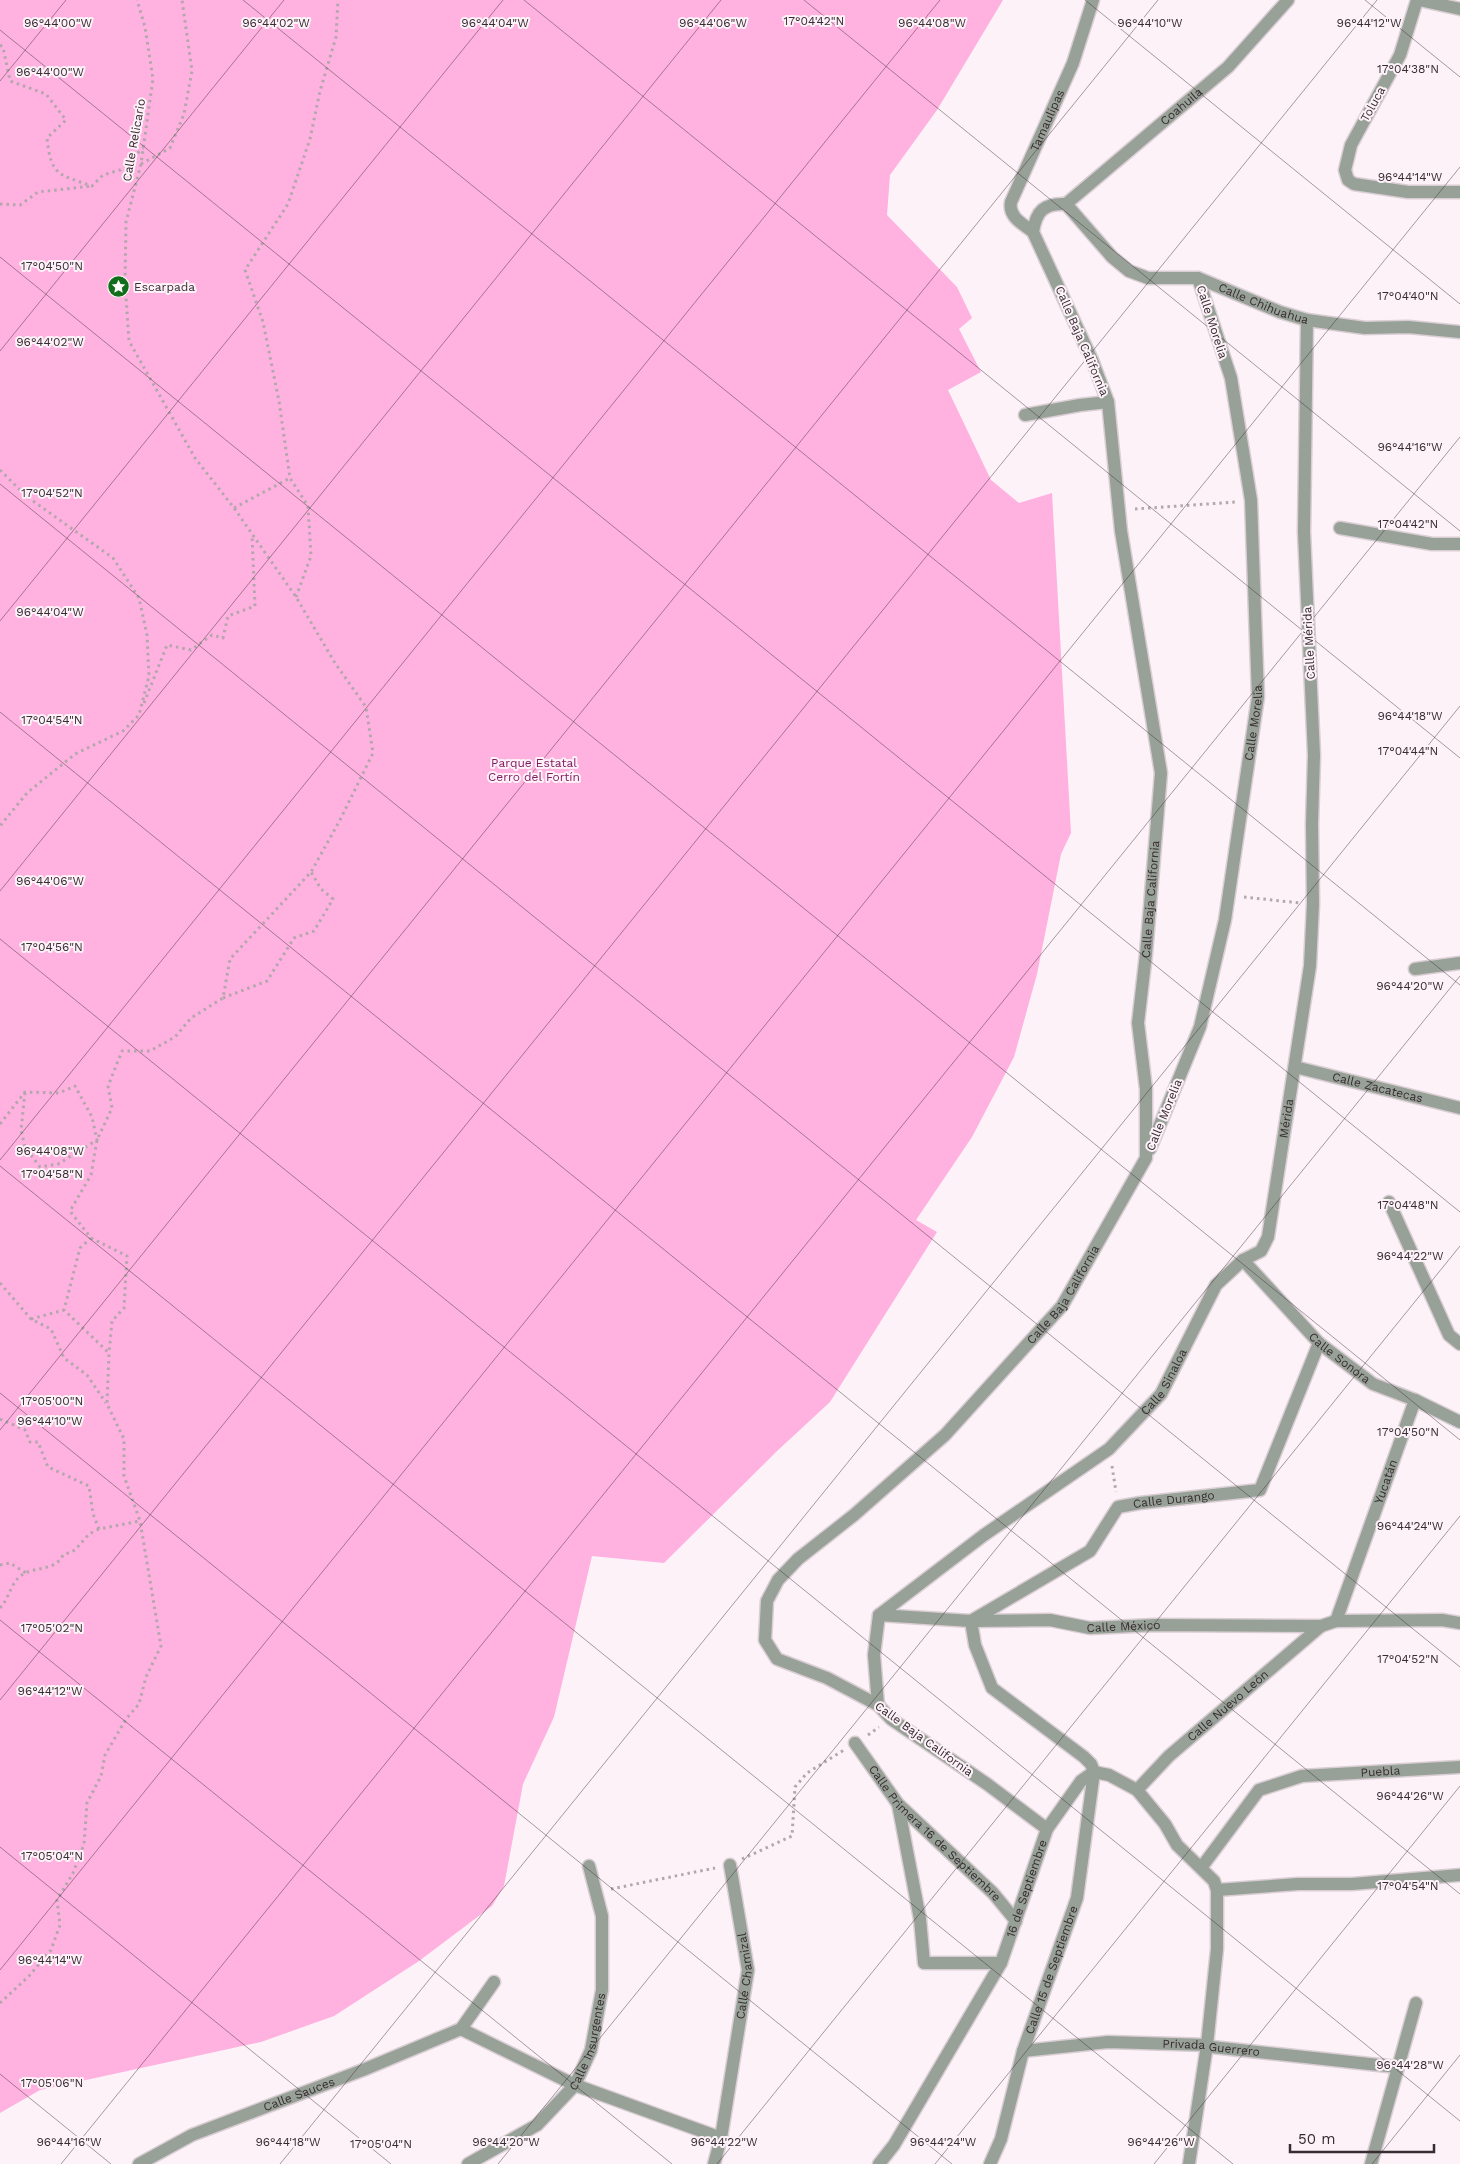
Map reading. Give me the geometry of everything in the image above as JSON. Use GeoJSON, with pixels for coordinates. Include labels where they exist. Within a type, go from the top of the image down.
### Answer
{"type":"FeatureCollection","features":[{"type":"Feature","properties":{"kind":"street","name":"Tamaulipas"},"geometry":{"type":"LineString","coordinates":[[1033,232],[1012,215],[1011,202],[1073,63],[1093,0]]}},
{"type":"Feature","properties":{"kind":"street","name":"Coahuila"},"geometry":{"type":"LineString","coordinates":[[1066,204],[1228,67],[1288,0]]}},
{"type":"Feature","properties":{"kind":"street"},"geometry":{"type":"LineString","coordinates":[[1418,0],[1460,9]]}},
{"type":"Feature","properties":{"kind":"street","name":"Toluca"},"geometry":{"type":"LineString","coordinates":[[1418,0],[1400,55],[1351,145],[1344,170],[1348,180],[1354,184],[1408,192],[1460,192]]}},
{"type":"Feature","properties":{"kind":"street"},"geometry":{"type":"LineString","coordinates":[[1033,232],[1034,221],[1042,209],[1054,204],[1066,204]]}},
{"type":"Feature","properties":{"kind":"street","name":"Calle Chihuahua"},"geometry":{"type":"LineString","coordinates":[[1066,204],[1112,257],[1129,271],[1148,278],[1198,278],[1280,312],[1307,320],[1365,328],[1408,327],[1460,332]]}},
{"type":"Feature","properties":{"kind":"street","name":"Calle Baja California"},"geometry":{"type":"LineString","coordinates":[[1033,232],[1092,360],[1108,402],[1121,531],[1161,773],[1147,944],[1138,1023],[1146,1089],[1146,1158],[1062,1306],[945,1435],[854,1515],[798,1559],[778,1580],[767,1601],[765,1640],[777,1659],[827,1678],[878,1705],[892,1719],[987,1784],[1047,1829]]}},
{"type":"Feature","properties":{"kind":"street","name":"Calle Morelia"},"geometry":{"type":"LineString","coordinates":[[1146,1158],[1200,1027],[1225,920],[1258,697],[1251,500],[1231,378],[1198,278]]}},
{"type":"Feature","properties":{"kind":"street","name":"Calle Mérida"},"geometry":{"type":"LineString","coordinates":[[1307,320],[1304,532],[1314,754],[1312,824],[1313,904],[1310,966]]}},
{"type":"Feature","properties":{"kind":"street"},"geometry":{"type":"LineString","coordinates":[[1025,415],[1070,406],[1108,402]]}},
{"type":"Feature","properties":{"kind":"street"},"geometry":{"type":"LineString","coordinates":[[1340,528],[1432,544],[1460,544]]}},
{"type":"Feature","properties":{"kind":"street"},"geometry":{"type":"LineString","coordinates":[[1415,969],[1460,963]]}},
{"type":"Feature","properties":{"kind":"street","name":"Mérida"},"geometry":{"type":"LineString","coordinates":[[1243,1260],[1261,1251],[1268,1237],[1310,966]]}},
{"type":"Feature","properties":{"kind":"street","name":"Calle Zacatecas"},"geometry":{"type":"LineString","coordinates":[[1295,1067],[1460,1108]]}},
{"type":"Feature","properties":{"kind":"street"},"geometry":{"type":"LineString","coordinates":[[1389,1202],[1460,1344]]}},
{"type":"Feature","properties":{"kind":"street","name":"Calle Sonora"},"geometry":{"type":"LineString","coordinates":[[1243,1260],[1319,1343],[1373,1384],[1415,1400],[1460,1422]]}},
{"type":"Feature","properties":{"kind":"street","name":"Calle Sinaloa"},"geometry":{"type":"LineString","coordinates":[[879,1615],[984,1534],[1109,1449],[1161,1394],[1216,1285],[1243,1260]]}},
{"type":"Feature","properties":{"kind":"street","name":"Calle Durango"},"geometry":{"type":"LineString","coordinates":[[971,1621],[1090,1551],[1118,1508],[1140,1503],[1260,1490],[1319,1343]]}},
{"type":"Feature","properties":{"kind":"street","name":"Yucatán"},"geometry":{"type":"LineString","coordinates":[[1336,1621],[1415,1400]]}},
{"type":"Feature","properties":{"kind":"street"},"geometry":{"type":"LineString","coordinates":[[878,1705],[874,1655],[879,1615]]}},
{"type":"Feature","properties":{"kind":"street","name":"Calle México"},"geometry":{"type":"LineString","coordinates":[[879,1615],[971,1621],[1050,1620],[1090,1628],[1154,1625],[1321,1626],[1336,1621],[1442,1620],[1460,1623]]}},
{"type":"Feature","properties":{"kind":"street"},"geometry":{"type":"LineString","coordinates":[[971,1621],[975,1644],[992,1688],[1084,1757],[1091,1764],[1094,1772],[1109,1775],[1136,1790],[1165,1824],[1177,1845],[1214,1881],[1217,1890],[1217,1949],[1207,2045],[1189,2164]]}},
{"type":"Feature","properties":{"kind":"street","name":"Calle Nuevo León"},"geometry":{"type":"LineString","coordinates":[[1136,1790],[1169,1756],[1321,1626]]}},
{"type":"Feature","properties":{"kind":"street","name":"Calle Primera 16 de Septiembre"},"geometry":{"type":"LineString","coordinates":[[855,1743],[898,1804],[993,1893],[1016,1921]]}},
{"type":"Feature","properties":{"kind":"street","name":"Puebla"},"geometry":{"type":"LineString","coordinates":[[1201,1868],[1259,1790],[1302,1776],[1460,1767]]}},
{"type":"Feature","properties":{"kind":"street","name":"16 de Septiembre"},"geometry":{"type":"LineString","coordinates":[[879,2164],[894,2145],[1001,1963],[1047,1829],[1081,1781],[1094,1772]]}},
{"type":"Feature","properties":{"kind":"street","name":"Calle 15 de Septiembre"},"geometry":{"type":"LineString","coordinates":[[990,2164],[1001,2139],[1023,2051],[1077,1898],[1094,1772]]}},
{"type":"Feature","properties":{"kind":"street"},"geometry":{"type":"LineString","coordinates":[[898,1804],[920,1919],[924,1963],[1001,1963]]}},
{"type":"Feature","properties":{"kind":"street","name":"Calle Chamizal"},"geometry":{"type":"LineString","coordinates":[[714,2164],[721,2138],[748,1970],[730,1865]]}},
{"type":"Feature","properties":{"kind":"street","name":"Calle Insurgentes"},"geometry":{"type":"LineString","coordinates":[[468,2164],[537,2125],[575,2085],[591,2050],[602,1990],[602,1916],[589,1866]]}},
{"type":"Feature","properties":{"kind":"street"},"geometry":{"type":"LineString","coordinates":[[1217,1890],[1298,1884],[1352,1884],[1460,1875]]}},
{"type":"Feature","properties":{"kind":"street"},"geometry":{"type":"LineString","coordinates":[[494,1982],[461,2029],[575,2085],[721,2138]]}},
{"type":"Feature","properties":{"kind":"street"},"geometry":{"type":"LineString","coordinates":[[1371,2164],[1416,2003]]}},
{"type":"Feature","properties":{"kind":"street","name":"Calle Sauces"},"geometry":{"type":"LineString","coordinates":[[139,2164],[192,2135],[363,2070],[461,2029]]}},
{"type":"Feature","properties":{"kind":"street","name":"Privada Guerrero"},"geometry":{"type":"LineString","coordinates":[[1023,2051],[1108,2042],[1207,2045],[1212,2048],[1397,2067]]}},
{"type":"Feature","properties":{"kind":"path","name":"Calle Relicario"},"geometry":{"type":"LineString","coordinates":[[137,0],[145,27],[153,80],[141,164],[126,222],[125,283],[129,341],[195,458],[234,508],[296,597],[335,663],[366,707],[374,753],[311,872],[230,959],[223,998]]}},
{"type":"Feature","properties":{"kind":"path"},"geometry":{"type":"LineString","coordinates":[[141,164],[170,148],[184,114],[192,71],[182,0]]}},
{"type":"Feature","properties":{"kind":"path"},"geometry":{"type":"LineString","coordinates":[[296,597],[311,556],[308,506],[290,478],[279,401],[263,322],[245,270],[288,204],[310,139],[320,91],[336,37],[338,0]]}},
{"type":"Feature","properties":{"kind":"path"},"geometry":{"type":"LineString","coordinates":[[0,45],[3,47],[10,81],[46,94],[66,120],[48,138],[49,160],[61,175],[92,186]]}},
{"type":"Feature","properties":{"kind":"path"},"geometry":{"type":"LineString","coordinates":[[0,204],[20,205],[38,192],[92,186],[103,175],[120,170],[144,147]]}},
{"type":"Feature","properties":{"kind":"path"},"geometry":{"type":"LineString","coordinates":[[0,470],[26,496],[113,558],[139,598],[147,635],[149,676],[139,715]]}},
{"type":"Feature","properties":{"kind":"path"},"geometry":{"type":"LineString","coordinates":[[234,508],[290,478]]}},
{"type":"Feature","properties":{"kind":"path"},"geometry":{"type":"LineString","coordinates":[[1120,510],[1251,500]]}},
{"type":"Feature","properties":{"kind":"path"},"geometry":{"type":"LineString","coordinates":[[0,826],[27,793],[75,754],[123,731],[139,715],[167,646],[191,650],[212,635],[223,638],[228,616],[255,606],[252,534]]}},
{"type":"Feature","properties":{"kind":"path"},"geometry":{"type":"LineString","coordinates":[[106,1404],[112,1321],[124,1308],[127,1256],[91,1238],[70,1211],[91,1175],[98,1140],[112,1108],[108,1086],[122,1051],[150,1051],[175,1037],[190,1018],[223,998],[267,981],[294,938],[314,931],[333,899],[321,889],[311,872]]}},
{"type":"Feature","properties":{"kind":"path"},"geometry":{"type":"LineString","coordinates":[[1229,896],[1313,904]]}},
{"type":"Feature","properties":{"kind":"path"},"geometry":{"type":"LineString","coordinates":[[25,1092],[59,1093],[75,1086],[92,1117],[98,1140]]}},
{"type":"Feature","properties":{"kind":"path"},"geometry":{"type":"LineString","coordinates":[[25,1092],[21,1130],[25,1147],[40,1167],[58,1164],[98,1140]]}},
{"type":"Feature","properties":{"kind":"path"},"geometry":{"type":"LineString","coordinates":[[0,1124],[25,1092]]}},
{"type":"Feature","properties":{"kind":"path"},"geometry":{"type":"LineString","coordinates":[[64,1310],[80,1248],[91,1238]]}},
{"type":"Feature","properties":{"kind":"path"},"geometry":{"type":"LineString","coordinates":[[0,1283],[31,1319],[51,1329],[64,1358],[87,1375],[106,1404],[124,1439],[124,1476],[140,1521],[161,1646],[146,1677],[139,1704],[126,1719],[105,1755],[100,1776],[87,1803],[84,1844],[73,1873],[57,1900],[60,1925],[51,1950],[29,1976],[0,2003]]}},
{"type":"Feature","properties":{"kind":"path"},"geometry":{"type":"LineString","coordinates":[[31,1319],[64,1310]]}},
{"type":"Feature","properties":{"kind":"path"},"geometry":{"type":"LineString","coordinates":[[64,1310],[109,1353]]}},
{"type":"Feature","properties":{"kind":"path"},"geometry":{"type":"LineString","coordinates":[[0,1419],[25,1430],[30,1442],[38,1442],[48,1467],[90,1486],[93,1514],[99,1529]]}},
{"type":"Feature","properties":{"kind":"path"},"geometry":{"type":"LineString","coordinates":[[1109,1449],[1118,1508]]}},
{"type":"Feature","properties":{"kind":"path"},"geometry":{"type":"LineString","coordinates":[[0,1608],[6,1601],[14,1581],[26,1573],[43,1570],[61,1560],[63,1555],[75,1550],[89,1534],[99,1529],[140,1521]]}},
{"type":"Feature","properties":{"kind":"path"},"geometry":{"type":"LineString","coordinates":[[0,1565],[10,1563],[26,1573]]}},
{"type":"Feature","properties":{"kind":"path"},"geometry":{"type":"LineString","coordinates":[[596,1892],[730,1865],[792,1836],[795,1787],[808,1773],[892,1719]]}},
{"type":"Feature","properties":{"kind":"green space","name":"Parque Estatal Cerro del Fortín"},"geometry":{"type":"Polygon","coordinates":[[[0,0],[1003,0],[937,110],[890,175],[887,215],[957,287],[972,318],[959,329],[981,372],[948,390],[991,480],[1019,503],[1052,493],[1071,833],[1061,854],[1037,974],[1014,1057],[972,1137],[916,1220],[937,1232],[830,1402],[776,1452],[664,1563],[592,1556],[554,1717],[523,1784],[504,1886],[492,1906],[419,1961],[334,2016],[261,2042],[40,2090],[0,2113],[0,0]]]}},
{"type":"Feature","properties":{"kind":"place","name":"Escarpada"},"geometry":{"type":"Point","coordinates":[118,287]}}]}
